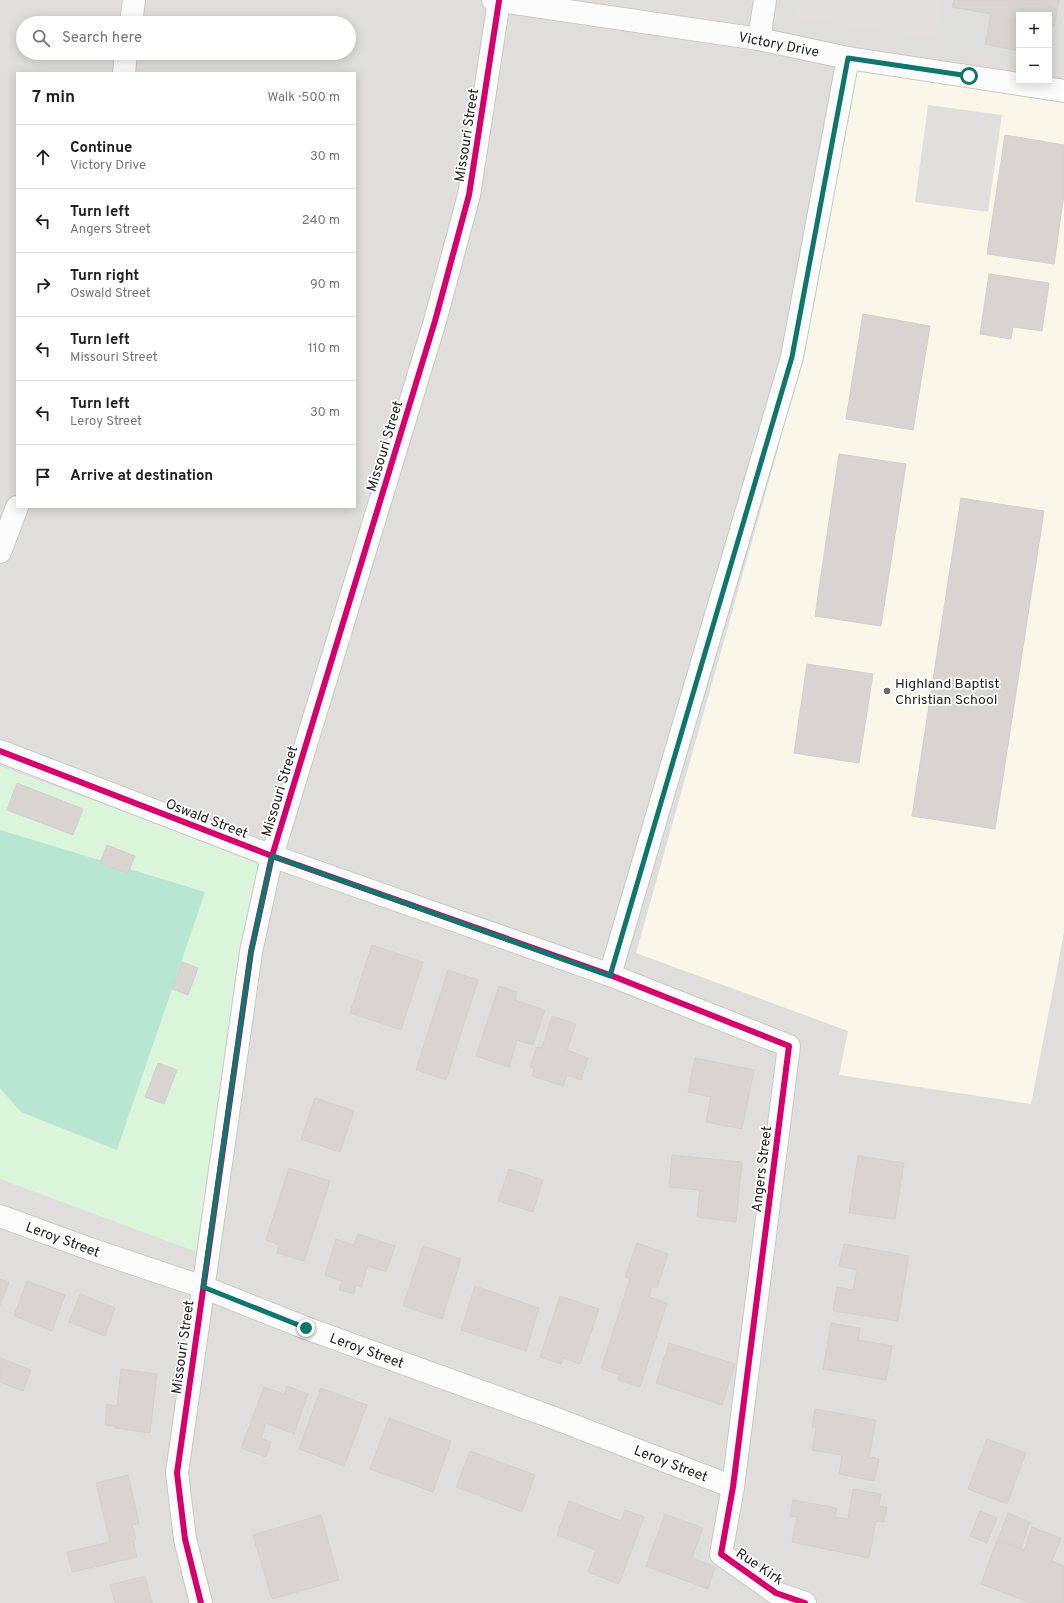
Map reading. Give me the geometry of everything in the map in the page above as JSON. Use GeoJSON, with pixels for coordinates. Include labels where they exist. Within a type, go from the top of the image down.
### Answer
{"type":"FeatureCollection","features":[{"type":"Feature","properties":{"kind":"street"},"geometry":{"type":"LineString","coordinates":[[132,16],[134,0]]}},
{"type":"Feature","properties":{"kind":"street","name":"Victory Drive"},"geometry":{"type":"LineString","coordinates":[[496,0],[759,39],[848,58],[1064,91]]}},
{"type":"Feature","properties":{"kind":"street","name":"Missouri Street"},"geometry":{"type":"LineString","coordinates":[[201,1603],[185,1539],[177,1473],[251,952],[272,856],[435,321],[469,196],[496,0]]}},
{"type":"Feature","properties":{"kind":"street"},"geometry":{"type":"LineString","coordinates":[[759,39],[765,0]]}},
{"type":"Feature","properties":{"kind":"street"},"geometry":{"type":"LineString","coordinates":[[610,976],[792,357],[848,58]]}},
{"type":"Feature","properties":{"kind":"street"},"geometry":{"type":"LineString","coordinates":[[124,72],[125,60]]}},
{"type":"Feature","properties":{"kind":"street"},"geometry":{"type":"LineString","coordinates":[[0,552],[17,508]]}},
{"type":"Feature","properties":{"kind":"street","name":"Oswald Street"},"geometry":{"type":"LineString","coordinates":[[0,751],[272,856],[610,976]]}},
{"type":"Feature","properties":{"kind":"street","name":"Angers Street"},"geometry":{"type":"LineString","coordinates":[[610,976],[789,1046],[733,1487]]}},
{"type":"Feature","properties":{"kind":"street","name":"Leroy Street"},"geometry":{"type":"LineString","coordinates":[[0,1216],[90,1249],[203,1287],[306,1328],[546,1415],[733,1487]]}},
{"type":"Feature","properties":{"kind":"street","name":"Rue Kirk"},"geometry":{"type":"LineString","coordinates":[[733,1487],[721,1554],[776,1593],[805,1603]]}},
{"type":"Feature","properties":{"kind":"shaded area"},"geometry":{"type":"Polygon","coordinates":[[[0,0],[1064,0],[1064,1603],[0,1603],[0,0]]]}},
{"type":"Feature","properties":{"kind":"shaded area"},"geometry":{"type":"Polygon","coordinates":[[[786,0],[1064,0],[1064,73],[1052,71],[1052,12],[1016,12],[1016,65],[782,28],[786,0]]]}},
{"type":"Feature","properties":{"kind":"shaded area"},"geometry":{"type":"Polygon","coordinates":[[[800,0],[942,0],[935,39],[797,17],[800,0]]]}},
{"type":"Feature","properties":{"kind":"shaded area","name":"Highland Baptist Christian School"},"geometry":{"type":"Polygon","coordinates":[[[848,58],[1064,95],[1064,933],[1031,1104],[839,1075],[848,1031],[636,953],[778,449],[848,58]]]}},
{"type":"Feature","properties":{"kind":"shaded area"},"geometry":{"type":"Polygon","coordinates":[[[928,105],[1002,115],[988,212],[915,202],[928,105]]]}},
{"type":"Feature","properties":{"kind":"green space"},"geometry":{"type":"Polygon","coordinates":[[[0,766],[260,862],[197,1252],[0,1179],[0,766]]]}},
{"type":"Feature","properties":{"kind":"green space"},"geometry":{"type":"Polygon","coordinates":[[[0,830],[205,892],[117,1150],[21,1112],[0,1088],[0,830]]]}},
{"type":"Feature","properties":{"kind":"building"},"geometry":{"type":"Polygon","coordinates":[[[954,0],[1059,0],[1054,27],[1052,27],[1052,12],[1016,12],[1016,50],[985,44],[991,14],[952,7],[954,0]]]}},
{"type":"Feature","properties":{"kind":"building"},"geometry":{"type":"Polygon","coordinates":[[[1005,135],[1064,145],[1064,194],[1054,264],[987,254],[1005,135]]]}},
{"type":"Feature","properties":{"kind":"building"},"geometry":{"type":"Polygon","coordinates":[[[989,274],[1049,283],[1042,331],[1013,327],[1011,339],[980,334],[989,274]]]}},
{"type":"Feature","properties":{"kind":"building"},"geometry":{"type":"Polygon","coordinates":[[[863,314],[930,326],[913,430],[846,419],[863,314]]]}},
{"type":"Feature","properties":{"kind":"building"},"geometry":{"type":"Polygon","coordinates":[[[839,454],[906,464],[881,626],[815,616],[839,454]]]}},
{"type":"Feature","properties":{"kind":"building"},"geometry":{"type":"Polygon","coordinates":[[[961,498],[1044,511],[995,829],[912,816],[961,498]]]}},
{"type":"Feature","properties":{"kind":"building"},"geometry":{"type":"Polygon","coordinates":[[[807,664],[873,674],[859,763],[794,753],[807,664]]]}},
{"type":"Feature","properties":{"kind":"building"},"geometry":{"type":"Polygon","coordinates":[[[17,783],[83,809],[73,835],[7,810],[17,783]]]}},
{"type":"Feature","properties":{"kind":"building"},"geometry":{"type":"Polygon","coordinates":[[[107,845],[135,856],[128,873],[100,863],[107,845]]]}},
{"type":"Feature","properties":{"kind":"building"},"geometry":{"type":"Polygon","coordinates":[[[372,945],[423,962],[401,1030],[350,1013],[372,945]]]}},
{"type":"Feature","properties":{"kind":"building"},"geometry":{"type":"Polygon","coordinates":[[[182,962],[198,968],[188,995],[172,989],[182,962]]]}},
{"type":"Feature","properties":{"kind":"building"},"geometry":{"type":"Polygon","coordinates":[[[448,970],[478,980],[446,1080],[416,1070],[448,970]]]}},
{"type":"Feature","properties":{"kind":"building"},"geometry":{"type":"Polygon","coordinates":[[[499,986],[517,992],[515,1000],[545,1010],[533,1045],[517,1040],[509,1067],[476,1056],[499,986]]]}},
{"type":"Feature","properties":{"kind":"building"},"geometry":{"type":"Polygon","coordinates":[[[552,1016],[576,1024],[567,1050],[588,1058],[581,1080],[567,1075],[563,1086],[532,1076],[534,1069],[530,1067],[537,1047],[541,1048],[544,1042],[552,1016]]]}},
{"type":"Feature","properties":{"kind":"building"},"geometry":{"type":"Polygon","coordinates":[[[695,1058],[754,1070],[742,1129],[706,1122],[711,1097],[688,1092],[695,1058]]]}},
{"type":"Feature","properties":{"kind":"building"},"geometry":{"type":"Polygon","coordinates":[[[158,1063],[177,1070],[164,1104],[145,1097],[158,1063]]]}},
{"type":"Feature","properties":{"kind":"building"},"geometry":{"type":"Polygon","coordinates":[[[315,1098],[354,1111],[340,1152],[301,1139],[315,1098]]]}},
{"type":"Feature","properties":{"kind":"building"},"geometry":{"type":"Polygon","coordinates":[[[672,1155],[742,1162],[736,1222],[697,1217],[700,1190],[669,1187],[672,1155]]]}},
{"type":"Feature","properties":{"kind":"building"},"geometry":{"type":"Polygon","coordinates":[[[858,1156],[904,1163],[895,1219],[849,1213],[858,1156]]]}},
{"type":"Feature","properties":{"kind":"building"},"geometry":{"type":"Polygon","coordinates":[[[289,1168],[330,1181],[304,1261],[277,1253],[279,1245],[266,1240],[289,1168]]]}},
{"type":"Feature","properties":{"kind":"building"},"geometry":{"type":"Polygon","coordinates":[[[509,1169],[543,1180],[533,1212],[498,1201],[509,1169]]]}},
{"type":"Feature","properties":{"kind":"building"},"geometry":{"type":"Polygon","coordinates":[[[358,1234],[395,1246],[386,1272],[368,1266],[361,1287],[356,1285],[354,1294],[339,1290],[342,1281],[325,1275],[336,1239],[354,1245],[358,1234]]]}},
{"type":"Feature","properties":{"kind":"building"},"geometry":{"type":"Polygon","coordinates":[[[637,1243],[668,1254],[657,1288],[652,1286],[649,1297],[667,1303],[640,1387],[618,1380],[620,1375],[601,1369],[630,1279],[625,1277],[637,1243]]]}},
{"type":"Feature","properties":{"kind":"building"},"geometry":{"type":"Polygon","coordinates":[[[844,1244],[909,1256],[898,1321],[833,1311],[837,1287],[853,1290],[857,1270],[839,1266],[844,1244]]]}},
{"type":"Feature","properties":{"kind":"building"},"geometry":{"type":"Polygon","coordinates":[[[423,1246],[461,1259],[442,1319],[403,1306],[423,1246]]]}},
{"type":"Feature","properties":{"kind":"building"},"geometry":{"type":"Polygon","coordinates":[[[0,1279],[9,1282],[0,1305],[0,1279]]]}},
{"type":"Feature","properties":{"kind":"building"},"geometry":{"type":"Polygon","coordinates":[[[27,1281],[65,1295],[52,1331],[14,1316],[27,1281]]]}},
{"type":"Feature","properties":{"kind":"building"},"geometry":{"type":"Polygon","coordinates":[[[475,1286],[539,1308],[526,1351],[461,1330],[475,1286]]]}},
{"type":"Feature","properties":{"kind":"building"},"geometry":{"type":"Polygon","coordinates":[[[80,1294],[115,1308],[105,1336],[69,1322],[80,1294]]]}},
{"type":"Feature","properties":{"kind":"building"},"geometry":{"type":"Polygon","coordinates":[[[560,1296],[599,1309],[580,1364],[563,1358],[561,1364],[540,1357],[560,1296]]]}},
{"type":"Feature","properties":{"kind":"building"},"geometry":{"type":"Polygon","coordinates":[[[831,1323],[860,1328],[858,1340],[892,1346],[886,1380],[823,1369],[831,1323]]]}},
{"type":"Feature","properties":{"kind":"building"},"geometry":{"type":"Polygon","coordinates":[[[669,1343],[735,1364],[722,1405],[656,1383],[669,1343]]]}},
{"type":"Feature","properties":{"kind":"building"},"geometry":{"type":"Polygon","coordinates":[[[0,1358],[31,1370],[23,1391],[0,1382],[0,1358]]]}},
{"type":"Feature","properties":{"kind":"building"},"geometry":{"type":"Polygon","coordinates":[[[121,1369],[157,1374],[150,1433],[115,1428],[115,1426],[105,1425],[107,1404],[117,1406],[121,1369]]]}},
{"type":"Feature","properties":{"kind":"building"},"geometry":{"type":"Polygon","coordinates":[[[287,1386],[308,1394],[294,1434],[266,1423],[261,1438],[271,1442],[266,1457],[241,1448],[264,1387],[284,1394],[287,1386]]]}},
{"type":"Feature","properties":{"kind":"building"},"geometry":{"type":"Polygon","coordinates":[[[321,1388],[367,1405],[344,1466],[299,1449],[321,1388]]]}},
{"type":"Feature","properties":{"kind":"building"},"geometry":{"type":"Polygon","coordinates":[[[815,1409],[876,1420],[869,1457],[879,1459],[874,1481],[839,1474],[842,1455],[812,1450],[816,1428],[812,1427],[815,1409]]]}},
{"type":"Feature","properties":{"kind":"building"},"geometry":{"type":"Polygon","coordinates":[[[389,1418],[451,1441],[433,1492],[370,1469],[389,1418]]]}},
{"type":"Feature","properties":{"kind":"building"},"geometry":{"type":"Polygon","coordinates":[[[987,1439],[1026,1453],[1007,1504],[968,1489],[987,1439]]]}},
{"type":"Feature","properties":{"kind":"building"},"geometry":{"type":"Polygon","coordinates":[[[470,1451],[535,1475],[522,1512],[456,1487],[470,1451]]]}},
{"type":"Feature","properties":{"kind":"building"},"geometry":{"type":"Polygon","coordinates":[[[128,1475],[139,1523],[132,1525],[136,1539],[133,1540],[137,1557],[72,1572],[67,1552],[110,1542],[96,1483],[128,1475]]]}},
{"type":"Feature","properties":{"kind":"building"},"geometry":{"type":"Polygon","coordinates":[[[853,1489],[881,1494],[879,1506],[887,1507],[884,1522],[876,1521],[869,1558],[792,1542],[797,1517],[790,1516],[793,1500],[837,1508],[835,1517],[848,1519],[853,1489]]]}},
{"type":"Feature","properties":{"kind":"building"},"geometry":{"type":"Polygon","coordinates":[[[569,1501],[621,1521],[625,1510],[644,1517],[619,1584],[588,1572],[596,1550],[557,1535],[569,1501]]]}},
{"type":"Feature","properties":{"kind":"building"},"geometry":{"type":"Polygon","coordinates":[[[980,1511],[997,1518],[987,1543],[970,1536],[980,1511]]]}},
{"type":"Feature","properties":{"kind":"building"},"geometry":{"type":"Polygon","coordinates":[[[1008,1513],[1030,1522],[1021,1548],[998,1539],[1008,1513]]]}},
{"type":"Feature","properties":{"kind":"building"},"geometry":{"type":"Polygon","coordinates":[[[665,1514],[703,1528],[692,1558],[715,1567],[708,1589],[646,1566],[665,1514]]]}},
{"type":"Feature","properties":{"kind":"building"},"geometry":{"type":"Polygon","coordinates":[[[321,1515],[339,1580],[272,1599],[253,1535],[321,1515]]]}},
{"type":"Feature","properties":{"kind":"building"},"geometry":{"type":"Polygon","coordinates":[[[1032,1527],[1061,1538],[1052,1561],[1064,1566],[1064,1603],[1031,1603],[981,1584],[997,1540],[1024,1550],[1032,1527]]]}},
{"type":"Feature","properties":{"kind":"building"},"geometry":{"type":"Polygon","coordinates":[[[145,1576],[152,1603],[115,1603],[110,1585],[145,1576]]]}},
{"type":"Feature","properties":{"kind":"cycle path"},"geometry":{"type":"LineString","coordinates":[[201,1603],[185,1539],[177,1473],[251,952],[272,856],[435,321],[469,195],[499,1]]}},
{"type":"Feature","properties":{"kind":"cycle path"},"geometry":{"type":"LineString","coordinates":[[0,751],[272,856],[610,975],[789,1046],[733,1487],[721,1554],[776,1593],[805,1603]]}},
{"type":"Feature","properties":{"kind":"place","name":"Highland Baptist Christian School"},"geometry":{"type":"Point","coordinates":[887,691]}},
{"type":"Feature","properties":{"kind":"route"},"geometry":{"type":"LineString","coordinates":[[306,1328],[203,1287],[251,952],[272,856],[610,976],[792,357],[848,58],[969,76]]}}]}
